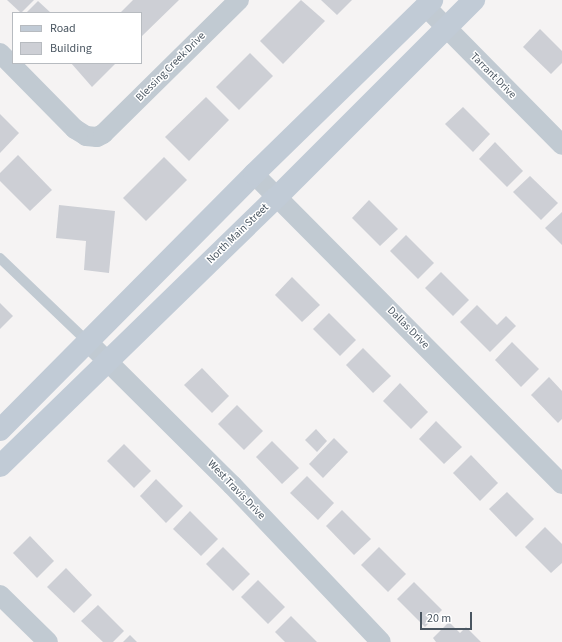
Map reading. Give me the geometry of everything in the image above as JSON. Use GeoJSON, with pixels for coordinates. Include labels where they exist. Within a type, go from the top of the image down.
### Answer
{"type":"FeatureCollection","features":[{"type":"Feature","properties":{"kind":"main road","name":"North Main Street"},"geometry":{"type":"LineString","coordinates":[[0,466],[277,198],[474,0]]}},
{"type":"Feature","properties":{"kind":"main road"},"geometry":{"type":"LineString","coordinates":[[0,430],[254,174],[428,3]]}},
{"type":"Feature","properties":{"kind":"street","name":"Blessing Creek Drive"},"geometry":{"type":"LineString","coordinates":[[0,53],[75,129],[86,136],[102,134],[239,0]]}},
{"type":"Feature","properties":{"kind":"street","name":"Tarrant Drive"},"geometry":{"type":"LineString","coordinates":[[428,3],[446,28],[562,145]]}},
{"type":"Feature","properties":{"kind":"street","name":"Dallas Drive"},"geometry":{"type":"LineString","coordinates":[[254,174],[562,484]]}},
{"type":"Feature","properties":{"kind":"street","name":"West Travis Drive"},"geometry":{"type":"LineString","coordinates":[[88,342],[232,485],[381,642]]}},
{"type":"Feature","properties":{"kind":"street"},"geometry":{"type":"LineString","coordinates":[[0,595],[48,642]]}},
{"type":"Feature","properties":{"kind":"lane"},"geometry":{"type":"LineString","coordinates":[[0,258],[88,342]]}},
{"type":"Feature","properties":{"kind":"building"},"geometry":{"type":"Polygon","coordinates":[[[7,0],[34,0],[22,12],[20,12],[7,0]]]}},
{"type":"Feature","properties":{"kind":"building"},"geometry":{"type":"Polygon","coordinates":[[[133,0],[179,0],[142,36],[142,12],[121,12],[133,0]]]}},
{"type":"Feature","properties":{"kind":"building"},"geometry":{"type":"Polygon","coordinates":[[[301,0],[325,21],[283,64],[260,41],[301,0]]]}},
{"type":"Feature","properties":{"kind":"building"},"geometry":{"type":"Polygon","coordinates":[[[321,0],[352,0],[337,15],[321,0]]]}},
{"type":"Feature","properties":{"kind":"building"},"geometry":{"type":"Polygon","coordinates":[[[38,1],[50,12],[27,12],[38,1]]]}},
{"type":"Feature","properties":{"kind":"building"},"geometry":{"type":"Polygon","coordinates":[[[540,29],[562,51],[562,63],[551,74],[523,47],[540,29]]]}},
{"type":"Feature","properties":{"kind":"building"},"geometry":{"type":"Polygon","coordinates":[[[250,53],[273,76],[239,110],[216,87],[250,53]]]}},
{"type":"Feature","properties":{"kind":"building"},"geometry":{"type":"Polygon","coordinates":[[[72,64],[115,64],[92,87],[72,64]]]}},
{"type":"Feature","properties":{"kind":"building"},"geometry":{"type":"Polygon","coordinates":[[[206,97],[229,120],[189,161],[165,137],[206,97]]]}},
{"type":"Feature","properties":{"kind":"building"},"geometry":{"type":"Polygon","coordinates":[[[463,107],[490,134],[473,152],[445,124],[463,107]]]}},
{"type":"Feature","properties":{"kind":"building"},"geometry":{"type":"Polygon","coordinates":[[[0,114],[19,133],[0,153],[0,114]]]}},
{"type":"Feature","properties":{"kind":"building"},"geometry":{"type":"Polygon","coordinates":[[[495,142],[523,171],[507,187],[479,159],[495,142]]]}},
{"type":"Feature","properties":{"kind":"building"},"geometry":{"type":"Polygon","coordinates":[[[18,155],[52,190],[30,211],[0,181],[0,173],[18,155]]]}},
{"type":"Feature","properties":{"kind":"building"},"geometry":{"type":"Polygon","coordinates":[[[164,157],[187,180],[146,221],[123,198],[164,157]]]}},
{"type":"Feature","properties":{"kind":"building"},"geometry":{"type":"Polygon","coordinates":[[[530,176],[558,203],[541,220],[513,192],[530,176]]]}},
{"type":"Feature","properties":{"kind":"building"},"geometry":{"type":"Polygon","coordinates":[[[369,200],[398,229],[380,246],[352,218],[369,200]]]}},
{"type":"Feature","properties":{"kind":"building"},"geometry":{"type":"Polygon","coordinates":[[[59,205],[115,211],[109,273],[84,270],[86,241],[56,238],[59,205]]]}},
{"type":"Feature","properties":{"kind":"building"},"geometry":{"type":"Polygon","coordinates":[[[562,212],[562,245],[545,228],[562,212]]]}},
{"type":"Feature","properties":{"kind":"building"},"geometry":{"type":"Polygon","coordinates":[[[406,235],[434,263],[418,279],[390,251],[406,235]]]}},
{"type":"Feature","properties":{"kind":"building"},"geometry":{"type":"Polygon","coordinates":[[[441,272],[469,300],[453,316],[425,288],[441,272]]]}},
{"type":"Feature","properties":{"kind":"building"},"geometry":{"type":"Polygon","coordinates":[[[292,277],[320,305],[302,322],[275,295],[292,277]]]}},
{"type":"Feature","properties":{"kind":"building"},"geometry":{"type":"Polygon","coordinates":[[[0,303],[13,316],[0,329],[0,303]]]}},
{"type":"Feature","properties":{"kind":"building"},"geometry":{"type":"Polygon","coordinates":[[[477,305],[497,325],[506,316],[516,326],[490,352],[460,322],[477,305]]]}},
{"type":"Feature","properties":{"kind":"building"},"geometry":{"type":"Polygon","coordinates":[[[329,313],[356,340],[340,356],[313,329],[329,313]]]}},
{"type":"Feature","properties":{"kind":"building"},"geometry":{"type":"Polygon","coordinates":[[[512,342],[539,369],[521,387],[495,360],[512,342]]]}},
{"type":"Feature","properties":{"kind":"building"},"geometry":{"type":"Polygon","coordinates":[[[363,348],[391,376],[373,393],[346,365],[363,348]]]}},
{"type":"Feature","properties":{"kind":"building"},"geometry":{"type":"Polygon","coordinates":[[[202,368],[229,396],[212,413],[184,385],[202,368]]]}},
{"type":"Feature","properties":{"kind":"building"},"geometry":{"type":"Polygon","coordinates":[[[549,377],[562,391],[562,419],[558,423],[531,395],[549,377]]]}},
{"type":"Feature","properties":{"kind":"building"},"geometry":{"type":"Polygon","coordinates":[[[400,383],[428,412],[411,429],[383,401],[400,383]]]}},
{"type":"Feature","properties":{"kind":"building"},"geometry":{"type":"Polygon","coordinates":[[[237,405],[263,431],[244,450],[218,424],[237,405]]]}},
{"type":"Feature","properties":{"kind":"building"},"geometry":{"type":"Polygon","coordinates":[[[436,421],[462,447],[444,464],[419,439],[436,421]]]}},
{"type":"Feature","properties":{"kind":"building"},"geometry":{"type":"Polygon","coordinates":[[[316,429],[327,441],[317,452],[305,440],[316,429]]]}},
{"type":"Feature","properties":{"kind":"building"},"geometry":{"type":"Polygon","coordinates":[[[334,438],[348,452],[323,478],[309,464],[334,438]]]}},
{"type":"Feature","properties":{"kind":"building"},"geometry":{"type":"Polygon","coordinates":[[[272,441],[299,468],[282,484],[256,457],[272,441]]]}},
{"type":"Feature","properties":{"kind":"building"},"geometry":{"type":"Polygon","coordinates":[[[124,444],[151,471],[134,488],[107,461],[124,444]]]}},
{"type":"Feature","properties":{"kind":"building"},"geometry":{"type":"Polygon","coordinates":[[[471,455],[498,483],[480,501],[453,473],[471,455]]]}},
{"type":"Feature","properties":{"kind":"building"},"geometry":{"type":"Polygon","coordinates":[[[307,476],[334,503],[318,520],[290,493],[307,476]]]}},
{"type":"Feature","properties":{"kind":"building"},"geometry":{"type":"Polygon","coordinates":[[[156,479],[183,506],[166,523],[140,496],[156,479]]]}},
{"type":"Feature","properties":{"kind":"building"},"geometry":{"type":"Polygon","coordinates":[[[507,492],[534,519],[516,537],[489,509],[507,492]]]}},
{"type":"Feature","properties":{"kind":"building"},"geometry":{"type":"Polygon","coordinates":[[[342,510],[371,539],[354,555],[326,526],[342,510]]]}},
{"type":"Feature","properties":{"kind":"building"},"geometry":{"type":"Polygon","coordinates":[[[190,511],[218,539],[201,556],[173,529],[190,511]]]}},
{"type":"Feature","properties":{"kind":"building"},"geometry":{"type":"Polygon","coordinates":[[[545,527],[562,544],[562,563],[551,573],[525,547],[545,527]]]}},
{"type":"Feature","properties":{"kind":"building"},"geometry":{"type":"Polygon","coordinates":[[[30,536],[54,561],[37,578],[13,553],[30,536]]]}},
{"type":"Feature","properties":{"kind":"building"},"geometry":{"type":"Polygon","coordinates":[[[223,547],[250,574],[233,591],[206,564],[223,547]]]}},
{"type":"Feature","properties":{"kind":"building"},"geometry":{"type":"Polygon","coordinates":[[[379,547],[406,574],[388,592],[361,565],[379,547]]]}},
{"type":"Feature","properties":{"kind":"building"},"geometry":{"type":"Polygon","coordinates":[[[66,568],[92,595],[74,613],[47,587],[66,568]]]}},
{"type":"Feature","properties":{"kind":"building"},"geometry":{"type":"Polygon","coordinates":[[[258,580],[285,607],[268,624],[241,597],[258,580]]]}},
{"type":"Feature","properties":{"kind":"building"},"geometry":{"type":"Polygon","coordinates":[[[414,582],[442,610],[425,627],[397,599],[414,582]]]}},
{"type":"Feature","properties":{"kind":"building"},"geometry":{"type":"Polygon","coordinates":[[[98,605],[124,631],[113,642],[103,642],[81,621],[98,605]]]}},
{"type":"Feature","properties":{"kind":"building"},"geometry":{"type":"Polygon","coordinates":[[[291,616],[317,642],[285,642],[275,632],[291,616]]]}},
{"type":"Feature","properties":{"kind":"building"},"geometry":{"type":"Polygon","coordinates":[[[449,622],[460,633],[466,627],[481,642],[436,642],[433,638],[449,622]]]}},
{"type":"Feature","properties":{"kind":"building"},"geometry":{"type":"Polygon","coordinates":[[[130,635],[137,642],[123,642],[130,635]]]}}]}
